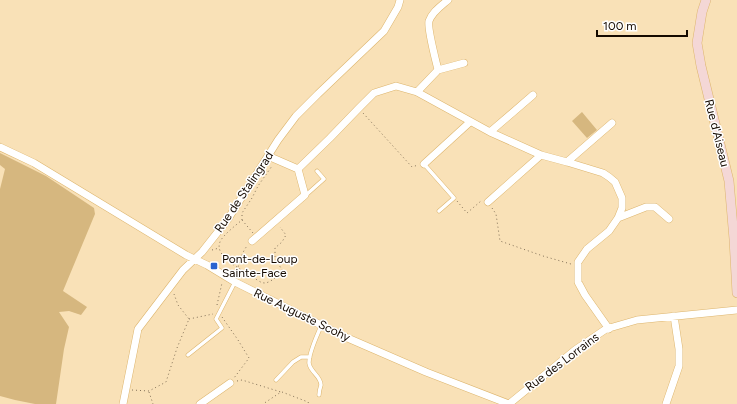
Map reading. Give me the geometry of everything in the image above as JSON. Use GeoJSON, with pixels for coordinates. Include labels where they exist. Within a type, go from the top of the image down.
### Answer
{"type":"FeatureCollection","features":[{"type":"Feature","properties":{"kind":"street","name":"Rue de Stalingrad"},"geometry":{"type":"LineString","coordinates":[[123,404],[138,329],[183,270],[202,252],[228,219],[278,140],[296,116],[323,88],[384,31],[398,7],[400,0]]}},
{"type":"Feature","properties":{"kind":"street"},"geometry":{"type":"LineString","coordinates":[[438,70],[429,22],[437,9],[448,0]]}},
{"type":"Feature","properties":{"kind":"street","name":"Rue d'Aiseau"},"geometry":{"type":"LineString","coordinates":[[706,0],[702,12],[697,43],[728,181],[734,239],[737,292]]}},
{"type":"Feature","properties":{"kind":"street"},"geometry":{"type":"LineString","coordinates":[[417,92],[438,70],[464,63]]}},
{"type":"Feature","properties":{"kind":"street"},"geometry":{"type":"LineString","coordinates":[[298,169],[374,93],[396,86],[417,92],[470,122],[541,155],[603,173],[615,182],[622,198],[622,208],[618,218],[608,231],[587,249],[578,262],[578,282],[607,329]]}},
{"type":"Feature","properties":{"kind":"street"},"geometry":{"type":"LineString","coordinates":[[490,132],[533,95]]}},
{"type":"Feature","properties":{"kind":"street"},"geometry":{"type":"LineString","coordinates":[[424,164],[470,122]]}},
{"type":"Feature","properties":{"kind":"street"},"geometry":{"type":"LineString","coordinates":[[567,162],[612,123]]}},
{"type":"Feature","properties":{"kind":"street","name":"Rue Auguste Scohy"},"geometry":{"type":"LineString","coordinates":[[0,147],[34,163],[179,251],[233,281],[343,336],[426,372],[509,404]]}},
{"type":"Feature","properties":{"kind":"street"},"geometry":{"type":"LineString","coordinates":[[488,202],[541,155]]}},
{"type":"Feature","properties":{"kind":"street"},"geometry":{"type":"LineString","coordinates":[[268,156],[298,169]]}},
{"type":"Feature","properties":{"kind":"street"},"geometry":{"type":"LineString","coordinates":[[254,239],[305,195],[298,169]]}},
{"type":"Feature","properties":{"kind":"street"},"geometry":{"type":"LineString","coordinates":[[618,218],[646,207],[655,208],[669,219]]}},
{"type":"Feature","properties":{"kind":"street","name":"Rue des Lorrains"},"geometry":{"type":"LineString","coordinates":[[509,404],[575,350],[607,329],[637,320],[737,310]]}},
{"type":"Feature","properties":{"kind":"street"},"geometry":{"type":"LineString","coordinates":[[666,404],[679,366],[679,349],[674,316]]}},
{"type":"Feature","properties":{"kind":"street"},"geometry":{"type":"LineString","coordinates":[[200,404],[230,383]]}},
{"type":"Feature","properties":{"kind":"lane"},"geometry":{"type":"LineString","coordinates":[[424,164],[454,198],[439,211]]}},
{"type":"Feature","properties":{"kind":"lane"},"geometry":{"type":"LineString","coordinates":[[305,195],[324,179],[318,171]]}},
{"type":"Feature","properties":{"kind":"lane"},"geometry":{"type":"LineString","coordinates":[[188,355],[222,328],[216,319],[217,313],[233,281]]}},
{"type":"Feature","properties":{"kind":"lane"},"geometry":{"type":"LineString","coordinates":[[319,395],[321,384],[320,380],[310,367],[309,362],[321,325]]}},
{"type":"Feature","properties":{"kind":"lane"},"geometry":{"type":"LineString","coordinates":[[276,380],[293,362],[301,357],[310,357]]}},
{"type":"Feature","properties":{"kind":"path"},"geometry":{"type":"LineString","coordinates":[[358,109],[412,166],[424,164]]}},
{"type":"Feature","properties":{"kind":"path"},"geometry":{"type":"LineString","coordinates":[[233,281],[241,256],[254,239],[242,220],[242,212],[276,160]]}},
{"type":"Feature","properties":{"kind":"path"},"geometry":{"type":"LineString","coordinates":[[454,198],[467,213],[481,201],[488,202],[496,214],[500,241],[578,266]]}},
{"type":"Feature","properties":{"kind":"path"},"geometry":{"type":"LineString","coordinates":[[242,220],[230,230],[220,242],[219,248],[222,254],[230,262],[258,281],[265,283],[274,279],[284,271],[275,258],[275,248],[282,242],[286,235],[275,220]]}},
{"type":"Feature","properties":{"kind":"path"},"geometry":{"type":"LineString","coordinates":[[217,308],[222,274]]}},
{"type":"Feature","properties":{"kind":"path"},"geometry":{"type":"LineString","coordinates":[[171,287],[178,305],[189,319]]}},
{"type":"Feature","properties":{"kind":"path"},"geometry":{"type":"LineString","coordinates":[[189,319],[217,313],[238,340],[249,358],[230,383]]}},
{"type":"Feature","properties":{"kind":"path"},"geometry":{"type":"LineString","coordinates":[[126,389],[149,391],[166,382],[177,348],[189,319]]}},
{"type":"Feature","properties":{"kind":"path"},"geometry":{"type":"LineString","coordinates":[[230,383],[242,380],[281,392],[308,402],[309,404]]}},
{"type":"Feature","properties":{"kind":"path"},"geometry":{"type":"LineString","coordinates":[[149,391],[152,404]]}},
{"type":"Feature","properties":{"kind":"path"},"geometry":{"type":"LineString","coordinates":[[263,404],[281,392]]}},
{"type":"Feature","properties":{"kind":"shaded area"},"geometry":{"type":"Polygon","coordinates":[[[582,112],[597,130],[587,138],[572,121],[582,112]]]}},
{"type":"Feature","properties":{"kind":"shaded area"},"geometry":{"type":"Polygon","coordinates":[[[0,153],[46,176],[94,208],[95,214],[63,291],[87,307],[81,315],[69,311],[59,312],[69,327],[64,349],[56,404],[35,404],[0,396],[0,189],[5,169],[0,165],[0,153]]]}},
{"type":"Feature","properties":{"kind":"place","name":"Pont-de-Loup Sainte-Face"},"geometry":{"type":"Point","coordinates":[214,266]}}]}
